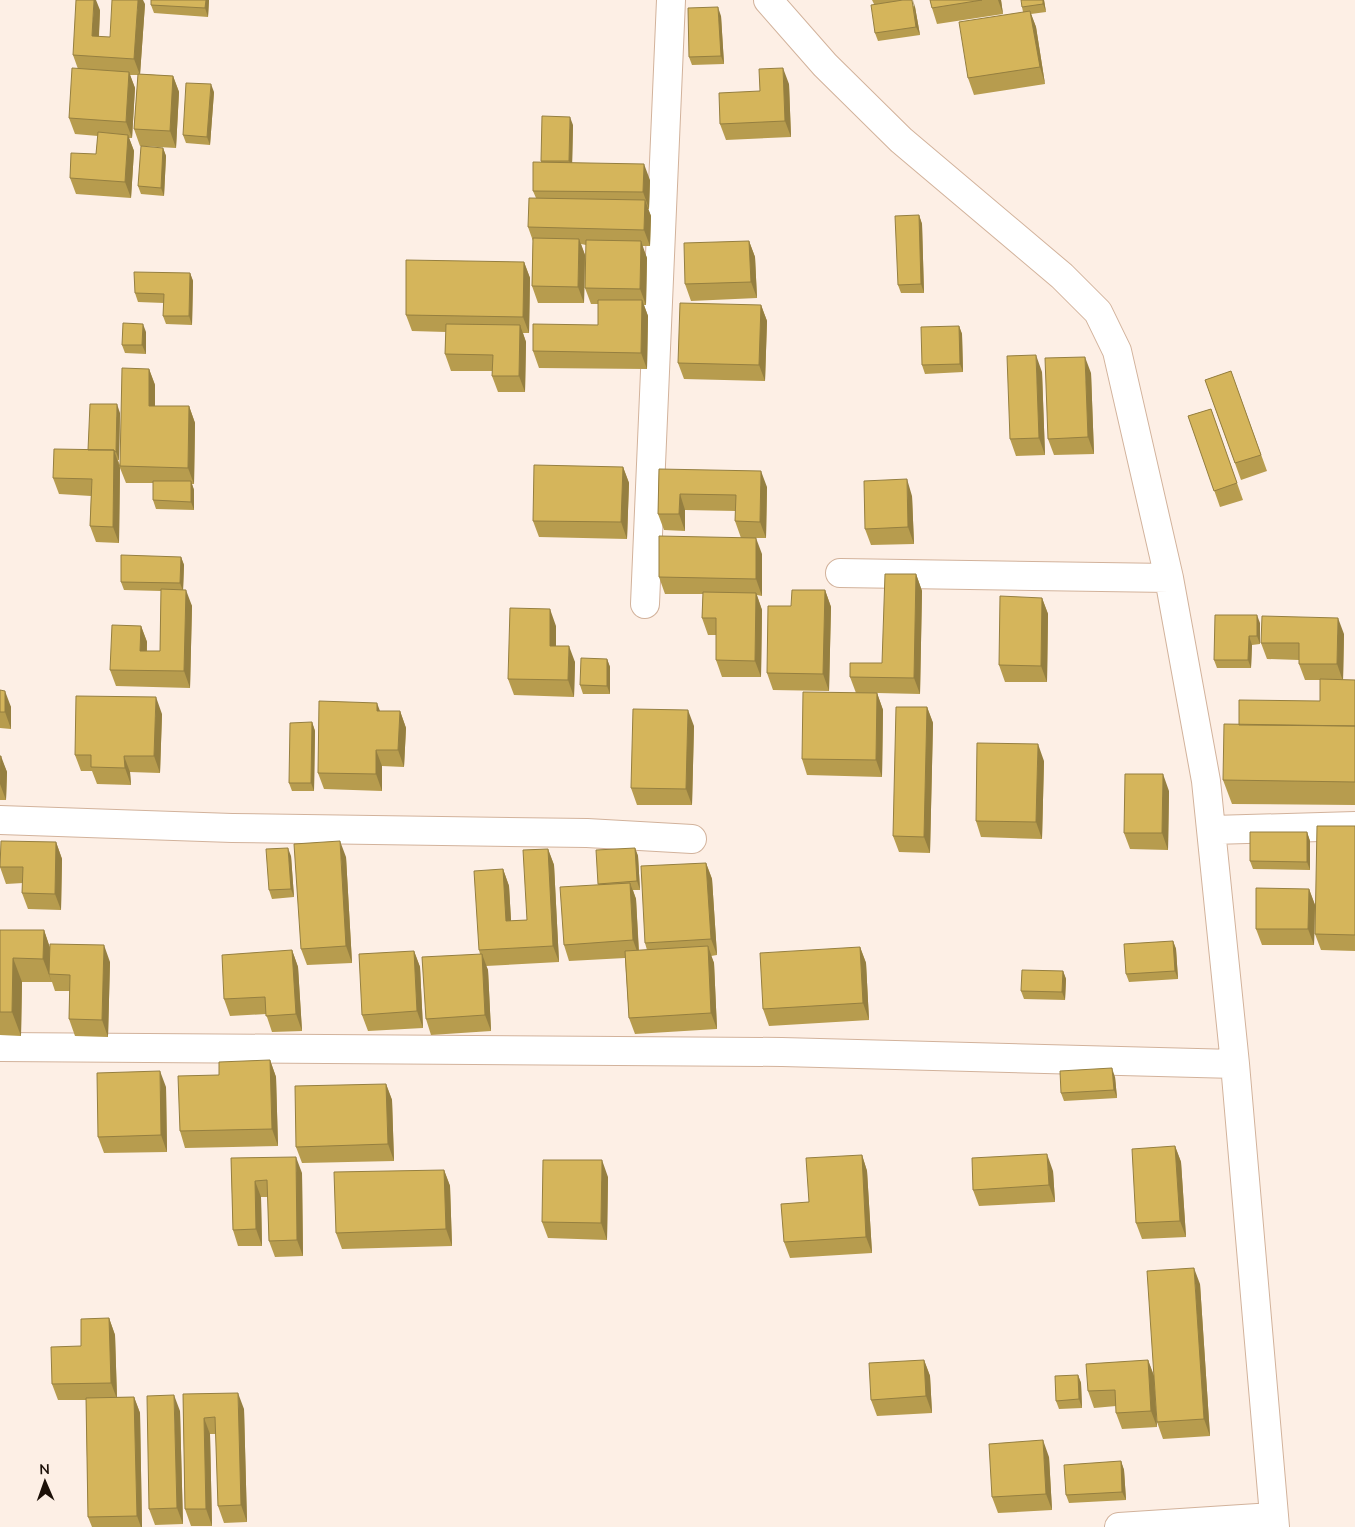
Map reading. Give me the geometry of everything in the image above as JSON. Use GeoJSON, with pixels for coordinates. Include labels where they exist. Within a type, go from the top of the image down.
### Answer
{"type":"FeatureCollection","features":[{"type":"Feature","properties":{"kind":"street"},"geometry":{"type":"LineString","coordinates":[[645,604],[671,0]]}},
{"type":"Feature","properties":{"kind":"street"},"geometry":{"type":"LineString","coordinates":[[768,0],[826,65],[901,140],[1062,276],[1098,312],[1117,351],[1169,578],[1206,781],[1213,830],[1275,1522],[1119,1527]]}},
{"type":"Feature","properties":{"kind":"street"},"geometry":{"type":"LineString","coordinates":[[840,573],[1169,578]]}},
{"type":"Feature","properties":{"kind":"street"},"geometry":{"type":"LineString","coordinates":[[0,820],[232,828],[587,833],[692,839]]}},
{"type":"Feature","properties":{"kind":"street"},"geometry":{"type":"LineString","coordinates":[[1213,830],[1355,826]]}},
{"type":"Feature","properties":{"kind":"street"},"geometry":{"type":"LineString","coordinates":[[0,1047],[782,1052],[1235,1064]]}},
{"type":"Feature","properties":{"kind":"building"},"geometry":{"type":"Polygon","coordinates":[[[76,0],[94,0],[92,36],[110,37],[112,0],[138,0],[134,59],[73,55],[76,0]]]}},
{"type":"Feature","properties":{"kind":"building"},"geometry":{"type":"Polygon","coordinates":[[[151,0],[206,0],[205,8],[151,5],[151,0]]]}},
{"type":"Feature","properties":{"kind":"building"},"geometry":{"type":"Polygon","coordinates":[[[912,0],[916,27],[875,33],[871,5],[912,0]]]}},
{"type":"Feature","properties":{"kind":"building"},"geometry":{"type":"Polygon","coordinates":[[[930,0],[982,0],[932,8],[930,0]]]}},
{"type":"Feature","properties":{"kind":"building"},"geometry":{"type":"Polygon","coordinates":[[[1021,0],[1043,0],[1043,4],[1022,7],[1021,0]]]}},
{"type":"Feature","properties":{"kind":"building"},"geometry":{"type":"Polygon","coordinates":[[[718,7],[721,56],[689,57],[688,8],[718,7]]]}},
{"type":"Feature","properties":{"kind":"building"},"geometry":{"type":"Polygon","coordinates":[[[1030,11],[1040,67],[968,78],[959,22],[1030,11]]]}},
{"type":"Feature","properties":{"kind":"building"},"geometry":{"type":"Polygon","coordinates":[[[72,68],[129,72],[126,122],[69,118],[72,68]]]}},
{"type":"Feature","properties":{"kind":"building"},"geometry":{"type":"Polygon","coordinates":[[[783,68],[785,121],[720,124],[719,93],[760,91],[759,69],[783,68]]]}},
{"type":"Feature","properties":{"kind":"building"},"geometry":{"type":"Polygon","coordinates":[[[138,74],[173,76],[170,131],[134,129],[138,74]]]}},
{"type":"Feature","properties":{"kind":"building"},"geometry":{"type":"Polygon","coordinates":[[[186,83],[211,84],[207,137],[183,135],[186,83]]]}},
{"type":"Feature","properties":{"kind":"building"},"geometry":{"type":"Polygon","coordinates":[[[542,116],[570,117],[569,161],[541,161],[542,116]]]}},
{"type":"Feature","properties":{"kind":"building"},"geometry":{"type":"Polygon","coordinates":[[[98,132],[128,135],[125,182],[70,178],[71,153],[96,154],[98,132]]]}},
{"type":"Feature","properties":{"kind":"building"},"geometry":{"type":"Polygon","coordinates":[[[141,146],[163,148],[161,188],[138,186],[141,146]]]}},
{"type":"Feature","properties":{"kind":"building"},"geometry":{"type":"Polygon","coordinates":[[[533,162],[644,164],[643,192],[533,191],[533,162]]]}},
{"type":"Feature","properties":{"kind":"building"},"geometry":{"type":"Polygon","coordinates":[[[529,198],[645,200],[644,230],[528,227],[529,198]]]}},
{"type":"Feature","properties":{"kind":"building"},"geometry":{"type":"Polygon","coordinates":[[[919,215],[921,284],[898,285],[895,216],[919,215]]]}},
{"type":"Feature","properties":{"kind":"building"},"geometry":{"type":"Polygon","coordinates":[[[533,238],[579,239],[578,287],[532,286],[533,238]]]}},
{"type":"Feature","properties":{"kind":"building"},"geometry":{"type":"Polygon","coordinates":[[[586,240],[641,241],[640,289],[585,288],[586,240]]]}},
{"type":"Feature","properties":{"kind":"building"},"geometry":{"type":"Polygon","coordinates":[[[749,241],[751,282],[685,284],[684,243],[749,241]]]}},
{"type":"Feature","properties":{"kind":"building"},"geometry":{"type":"Polygon","coordinates":[[[406,260],[524,262],[523,317],[406,315],[406,260]]]}},
{"type":"Feature","properties":{"kind":"building"},"geometry":{"type":"Polygon","coordinates":[[[134,272],[190,273],[189,316],[163,316],[164,294],[135,293],[134,272]]]}},
{"type":"Feature","properties":{"kind":"building"},"geometry":{"type":"Polygon","coordinates":[[[598,300],[642,300],[641,353],[533,351],[533,324],[598,325],[598,300]]]}},
{"type":"Feature","properties":{"kind":"building"},"geometry":{"type":"Polygon","coordinates":[[[680,303],[761,305],[759,365],[678,363],[680,303]]]}},
{"type":"Feature","properties":{"kind":"building"},"geometry":{"type":"Polygon","coordinates":[[[123,323],[143,324],[142,345],[122,345],[123,323]]]}},
{"type":"Feature","properties":{"kind":"building"},"geometry":{"type":"Polygon","coordinates":[[[446,324],[520,325],[519,376],[492,376],[493,355],[445,354],[446,324]]]}},
{"type":"Feature","properties":{"kind":"building"},"geometry":{"type":"Polygon","coordinates":[[[959,326],[960,364],[922,365],[921,327],[959,326]]]}},
{"type":"Feature","properties":{"kind":"building"},"geometry":{"type":"Polygon","coordinates":[[[1036,355],[1039,438],[1010,439],[1007,356],[1036,355]]]}},
{"type":"Feature","properties":{"kind":"building"},"geometry":{"type":"Polygon","coordinates":[[[1085,357],[1088,437],[1048,439],[1045,358],[1085,357]]]}},
{"type":"Feature","properties":{"kind":"building"},"geometry":{"type":"Polygon","coordinates":[[[122,368],[149,369],[149,406],[189,406],[188,468],[120,466],[122,368]]]}},
{"type":"Feature","properties":{"kind":"building"},"geometry":{"type":"Polygon","coordinates":[[[1231,371],[1261,455],[1235,463],[1205,380],[1231,371]]]}},
{"type":"Feature","properties":{"kind":"building"},"geometry":{"type":"Polygon","coordinates":[[[90,404],[117,404],[116,452],[114,450],[88,450],[90,404]]]}},
{"type":"Feature","properties":{"kind":"building"},"geometry":{"type":"Polygon","coordinates":[[[1211,409],[1237,483],[1214,491],[1188,416],[1211,409]]]}},
{"type":"Feature","properties":{"kind":"building"},"geometry":{"type":"Polygon","coordinates":[[[54,449],[114,450],[113,527],[90,526],[92,479],[53,478],[54,449]]]}},
{"type":"Feature","properties":{"kind":"building"},"geometry":{"type":"Polygon","coordinates":[[[534,465],[623,467],[621,522],[533,521],[534,465]]]}},
{"type":"Feature","properties":{"kind":"building"},"geometry":{"type":"Polygon","coordinates":[[[659,469],[761,471],[760,522],[735,521],[736,495],[680,494],[679,514],[658,514],[659,469]]]}},
{"type":"Feature","properties":{"kind":"building"},"geometry":{"type":"Polygon","coordinates":[[[907,479],[908,527],[865,529],[864,481],[907,479]]]}},
{"type":"Feature","properties":{"kind":"building"},"geometry":{"type":"Polygon","coordinates":[[[153,481],[191,481],[191,502],[153,500],[153,481]]]}},
{"type":"Feature","properties":{"kind":"building"},"geometry":{"type":"Polygon","coordinates":[[[659,536],[756,538],[756,579],[659,577],[659,536]]]}},
{"type":"Feature","properties":{"kind":"building"},"geometry":{"type":"Polygon","coordinates":[[[121,555],[181,557],[180,583],[121,582],[121,555]]]}},
{"type":"Feature","properties":{"kind":"building"},"geometry":{"type":"Polygon","coordinates":[[[885,574],[916,574],[914,678],[850,677],[850,663],[882,663],[885,574]]]}},
{"type":"Feature","properties":{"kind":"building"},"geometry":{"type":"Polygon","coordinates":[[[161,589],[186,590],[184,671],[110,670],[112,625],[141,626],[140,651],[160,651],[161,589]]]}},
{"type":"Feature","properties":{"kind":"building"},"geometry":{"type":"Polygon","coordinates":[[[792,590],[825,590],[823,674],[767,673],[768,606],[791,606],[792,590]]]}},
{"type":"Feature","properties":{"kind":"building"},"geometry":{"type":"Polygon","coordinates":[[[703,592],[756,593],[755,661],[716,660],[716,618],[702,618],[703,592]]]}},
{"type":"Feature","properties":{"kind":"building"},"geometry":{"type":"Polygon","coordinates":[[[1000,596],[1042,598],[1041,666],[999,665],[1000,596]]]}},
{"type":"Feature","properties":{"kind":"building"},"geometry":{"type":"Polygon","coordinates":[[[510,608],[550,609],[550,646],[569,646],[568,680],[508,679],[510,608]]]}},
{"type":"Feature","properties":{"kind":"building"},"geometry":{"type":"Polygon","coordinates":[[[1215,615],[1257,615],[1257,636],[1249,636],[1248,660],[1214,660],[1215,615]]]}},
{"type":"Feature","properties":{"kind":"building"},"geometry":{"type":"Polygon","coordinates":[[[1262,616],[1338,618],[1337,664],[1299,664],[1299,643],[1261,643],[1262,616]]]}},
{"type":"Feature","properties":{"kind":"building"},"geometry":{"type":"Polygon","coordinates":[[[581,658],[607,659],[607,686],[580,685],[581,658]]]}},
{"type":"Feature","properties":{"kind":"building"},"geometry":{"type":"Polygon","coordinates":[[[1320,679],[1355,680],[1355,726],[1239,725],[1239,700],[1320,701],[1320,679]]]}},
{"type":"Feature","properties":{"kind":"building"},"geometry":{"type":"Polygon","coordinates":[[[0,690],[5,691],[5,712],[0,712],[0,690]]]}},
{"type":"Feature","properties":{"kind":"building"},"geometry":{"type":"Polygon","coordinates":[[[803,692],[877,693],[876,760],[802,759],[803,692]]]}},
{"type":"Feature","properties":{"kind":"building"},"geometry":{"type":"Polygon","coordinates":[[[76,696],[156,697],[154,756],[124,756],[125,768],[91,767],[91,755],[75,755],[76,696]]]}},
{"type":"Feature","properties":{"kind":"building"},"geometry":{"type":"Polygon","coordinates":[[[319,701],[377,703],[377,711],[400,711],[398,750],[376,750],[376,774],[318,773],[319,701]]]}},
{"type":"Feature","properties":{"kind":"building"},"geometry":{"type":"Polygon","coordinates":[[[896,707],[927,707],[924,837],[893,836],[896,707]]]}},
{"type":"Feature","properties":{"kind":"building"},"geometry":{"type":"Polygon","coordinates":[[[633,709],[688,710],[686,789],[631,788],[633,709]]]}},
{"type":"Feature","properties":{"kind":"building"},"geometry":{"type":"Polygon","coordinates":[[[312,722],[311,783],[289,783],[290,723],[312,722]]]}},
{"type":"Feature","properties":{"kind":"building"},"geometry":{"type":"Polygon","coordinates":[[[1224,724],[1355,726],[1355,782],[1223,780],[1224,724]]]}},
{"type":"Feature","properties":{"kind":"building"},"geometry":{"type":"Polygon","coordinates":[[[977,743],[1038,744],[1036,822],[976,821],[977,743]]]}},
{"type":"Feature","properties":{"kind":"building"},"geometry":{"type":"Polygon","coordinates":[[[1125,774],[1163,774],[1162,833],[1124,833],[1125,774]]]}},
{"type":"Feature","properties":{"kind":"building"},"geometry":{"type":"Polygon","coordinates":[[[1317,826],[1355,826],[1355,935],[1315,934],[1317,826]]]}},
{"type":"Feature","properties":{"kind":"building"},"geometry":{"type":"Polygon","coordinates":[[[1250,832],[1307,832],[1307,862],[1250,861],[1250,832]]]}},
{"type":"Feature","properties":{"kind":"building"},"geometry":{"type":"Polygon","coordinates":[[[1,841],[56,842],[55,894],[22,893],[23,867],[0,867],[1,841]]]}},
{"type":"Feature","properties":{"kind":"building"},"geometry":{"type":"Polygon","coordinates":[[[340,841],[346,946],[301,949],[294,844],[340,841]]]}},
{"type":"Feature","properties":{"kind":"building"},"geometry":{"type":"Polygon","coordinates":[[[288,848],[291,889],[269,890],[266,849],[288,848]]]}},
{"type":"Feature","properties":{"kind":"building"},"geometry":{"type":"Polygon","coordinates":[[[635,848],[637,881],[598,884],[596,850],[635,848]]]}},
{"type":"Feature","properties":{"kind":"building"},"geometry":{"type":"Polygon","coordinates":[[[548,849],[553,946],[479,950],[474,871],[503,869],[506,921],[527,920],[523,850],[548,849]]]}},
{"type":"Feature","properties":{"kind":"building"},"geometry":{"type":"Polygon","coordinates":[[[706,863],[711,939],[645,943],[641,866],[706,863]]]}},
{"type":"Feature","properties":{"kind":"building"},"geometry":{"type":"Polygon","coordinates":[[[630,883],[633,940],[564,945],[560,887],[630,883]]]}},
{"type":"Feature","properties":{"kind":"building"},"geometry":{"type":"Polygon","coordinates":[[[1256,888],[1309,889],[1308,929],[1256,929],[1256,888]]]}},
{"type":"Feature","properties":{"kind":"building"},"geometry":{"type":"Polygon","coordinates":[[[0,930],[44,930],[43,959],[13,958],[12,1012],[0,1012],[0,930]]]}},
{"type":"Feature","properties":{"kind":"building"},"geometry":{"type":"Polygon","coordinates":[[[1173,941],[1175,971],[1126,974],[1124,944],[1173,941]]]}},
{"type":"Feature","properties":{"kind":"building"},"geometry":{"type":"Polygon","coordinates":[[[50,944],[104,945],[102,1020],[69,1019],[70,975],[49,974],[50,944]]]}},
{"type":"Feature","properties":{"kind":"building"},"geometry":{"type":"Polygon","coordinates":[[[708,946],[711,1013],[629,1018],[625,951],[708,946]]]}},
{"type":"Feature","properties":{"kind":"building"},"geometry":{"type":"Polygon","coordinates":[[[860,947],[863,1003],[763,1009],[760,953],[860,947]]]}},
{"type":"Feature","properties":{"kind":"building"},"geometry":{"type":"Polygon","coordinates":[[[292,950],[296,1014],[266,1016],[265,997],[224,999],[222,955],[292,950]]]}},
{"type":"Feature","properties":{"kind":"building"},"geometry":{"type":"Polygon","coordinates":[[[414,951],[417,1011],[362,1015],[359,954],[414,951]]]}},
{"type":"Feature","properties":{"kind":"building"},"geometry":{"type":"Polygon","coordinates":[[[482,954],[485,1015],[426,1019],[422,957],[482,954]]]}},
{"type":"Feature","properties":{"kind":"building"},"geometry":{"type":"Polygon","coordinates":[[[1022,970],[1063,971],[1062,992],[1021,991],[1022,970]]]}},
{"type":"Feature","properties":{"kind":"building"},"geometry":{"type":"Polygon","coordinates":[[[270,1060],[272,1129],[180,1131],[178,1076],[219,1075],[219,1062],[270,1060]]]}},
{"type":"Feature","properties":{"kind":"building"},"geometry":{"type":"Polygon","coordinates":[[[1112,1068],[1114,1090],[1061,1093],[1060,1071],[1112,1068]]]}},
{"type":"Feature","properties":{"kind":"building"},"geometry":{"type":"Polygon","coordinates":[[[160,1071],[161,1135],[98,1137],[97,1073],[160,1071]]]}},
{"type":"Feature","properties":{"kind":"building"},"geometry":{"type":"Polygon","coordinates":[[[386,1084],[388,1144],[296,1147],[295,1086],[386,1084]]]}},
{"type":"Feature","properties":{"kind":"building"},"geometry":{"type":"Polygon","coordinates":[[[1175,1146],[1180,1221],[1136,1223],[1132,1149],[1175,1146]]]}},
{"type":"Feature","properties":{"kind":"building"},"geometry":{"type":"Polygon","coordinates":[[[1047,1154],[1049,1185],[973,1190],[972,1158],[1047,1154]]]}},
{"type":"Feature","properties":{"kind":"building"},"geometry":{"type":"Polygon","coordinates":[[[862,1155],[866,1237],[784,1242],[781,1204],[809,1202],[806,1158],[862,1155]]]}},
{"type":"Feature","properties":{"kind":"building"},"geometry":{"type":"Polygon","coordinates":[[[296,1157],[297,1240],[269,1241],[267,1180],[255,1181],[256,1229],[233,1230],[231,1158],[296,1157]]]}},
{"type":"Feature","properties":{"kind":"building"},"geometry":{"type":"Polygon","coordinates":[[[543,1160],[602,1160],[601,1223],[542,1222],[543,1160]]]}},
{"type":"Feature","properties":{"kind":"building"},"geometry":{"type":"Polygon","coordinates":[[[444,1170],[446,1229],[336,1233],[334,1172],[444,1170]]]}},
{"type":"Feature","properties":{"kind":"building"},"geometry":{"type":"Polygon","coordinates":[[[1194,1268],[1204,1419],[1157,1422],[1147,1271],[1194,1268]]]}},
{"type":"Feature","properties":{"kind":"building"},"geometry":{"type":"Polygon","coordinates":[[[109,1318],[111,1383],[52,1384],[51,1347],[81,1346],[81,1319],[109,1318]]]}},
{"type":"Feature","properties":{"kind":"building"},"geometry":{"type":"Polygon","coordinates":[[[924,1360],[926,1396],[871,1400],[869,1363],[924,1360]]]}},
{"type":"Feature","properties":{"kind":"building"},"geometry":{"type":"Polygon","coordinates":[[[1148,1360],[1151,1411],[1116,1413],[1115,1390],[1088,1391],[1086,1364],[1148,1360]]]}},
{"type":"Feature","properties":{"kind":"building"},"geometry":{"type":"Polygon","coordinates":[[[1078,1375],[1079,1399],[1056,1401],[1055,1376],[1078,1375]]]}},
{"type":"Feature","properties":{"kind":"building"},"geometry":{"type":"Polygon","coordinates":[[[238,1393],[241,1505],[218,1506],[215,1417],[204,1418],[206,1509],[185,1509],[183,1394],[238,1393]]]}},
{"type":"Feature","properties":{"kind":"building"},"geometry":{"type":"Polygon","coordinates":[[[174,1395],[177,1508],[149,1509],[147,1396],[174,1395]]]}},
{"type":"Feature","properties":{"kind":"building"},"geometry":{"type":"Polygon","coordinates":[[[134,1397],[137,1516],[88,1517],[86,1398],[134,1397]]]}},
{"type":"Feature","properties":{"kind":"building"},"geometry":{"type":"Polygon","coordinates":[[[1043,1440],[1046,1494],[992,1497],[989,1444],[1043,1440]]]}},
{"type":"Feature","properties":{"kind":"building"},"geometry":{"type":"Polygon","coordinates":[[[1121,1461],[1122,1492],[1066,1495],[1064,1465],[1121,1461]]]}}]}
